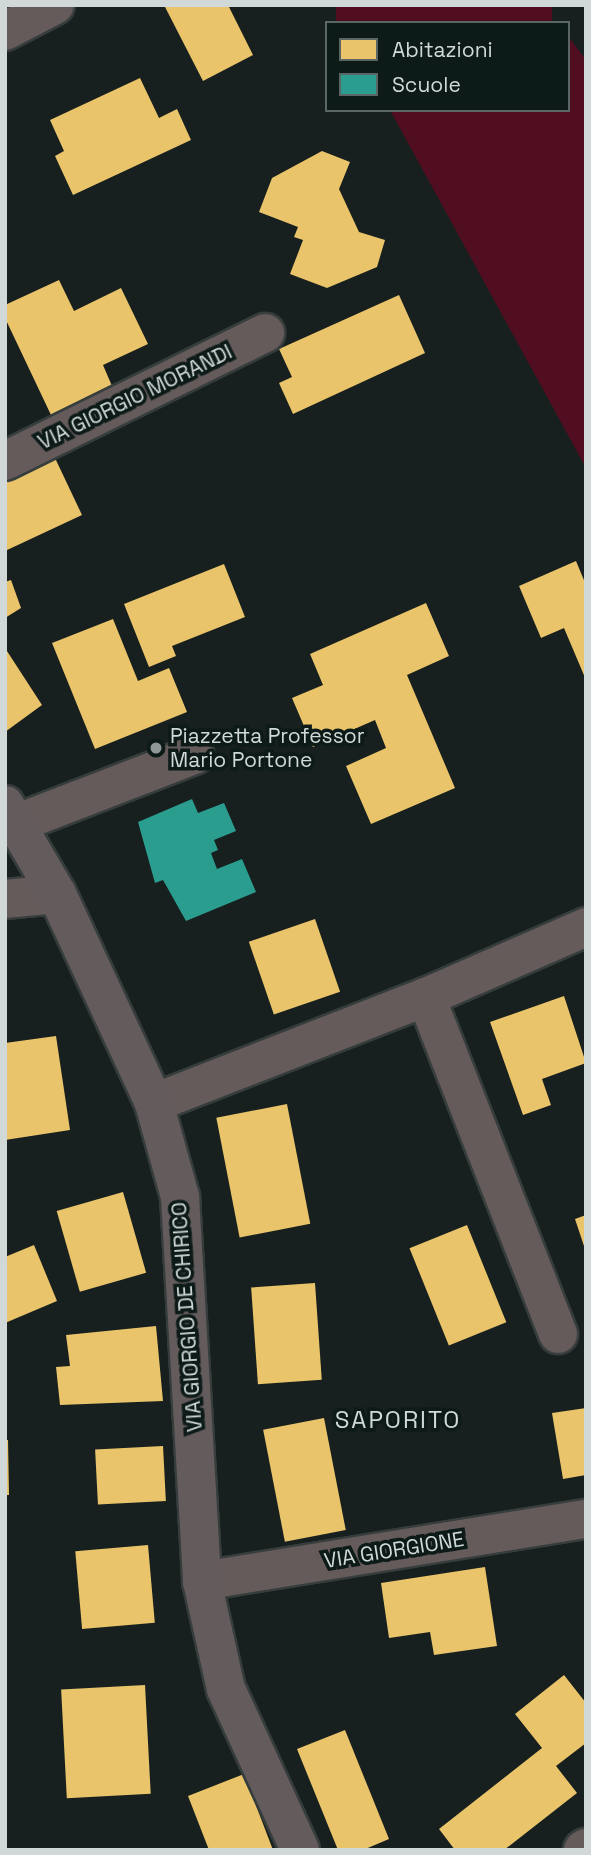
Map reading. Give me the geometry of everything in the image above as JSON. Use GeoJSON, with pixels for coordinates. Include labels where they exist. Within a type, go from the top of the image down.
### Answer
{"type":"FeatureCollection","features":[{"type":"Feature","properties":{"kind":"main road","name":"VIA GIORGIO DE CHIRICO"},"geometry":{"type":"LineString","coordinates":[[12,814],[57,894],[154,1103],[180,1197],[202,1581],[226,1689],[300,1850]]}},
{"type":"Feature","properties":{"kind":"street"},"geometry":{"type":"LineString","coordinates":[[5,31],[55,5]]}},
{"type":"Feature","properties":{"kind":"street","name":"VIA GIORGIO MORANDI"},"geometry":{"type":"LineString","coordinates":[[5,461],[265,333]]}},
{"type":"Feature","properties":{"kind":"street"},"geometry":{"type":"LineString","coordinates":[[12,814],[194,755]]}},
{"type":"Feature","properties":{"kind":"street"},"geometry":{"type":"LineString","coordinates":[[5,899],[57,894]]}},
{"type":"Feature","properties":{"kind":"street"},"geometry":{"type":"LineString","coordinates":[[154,1103],[426,998],[586,927]]}},
{"type":"Feature","properties":{"kind":"street"},"geometry":{"type":"LineString","coordinates":[[426,998],[558,1334]]}},
{"type":"Feature","properties":{"kind":"street","name":"VIA GIORGIONE"},"geometry":{"type":"LineString","coordinates":[[202,1581],[586,1519]]}},
{"type":"Feature","properties":{"kind":"shaded area"},"geometry":{"type":"Polygon","coordinates":[[[336,5],[552,5],[552,21],[336,21],[336,5]]]}},
{"type":"Feature","properties":{"kind":"shaded area"},"geometry":{"type":"Polygon","coordinates":[[[570,39],[586,60],[586,468],[391,112],[570,112],[570,39]]]}},
{"type":"Feature","properties":{"kind":"building: Abitazioni"},"geometry":{"type":"Polygon","coordinates":[[[164,5],[228,5],[253,55],[203,81],[164,5]]]}},
{"type":"Feature","properties":{"kind":"building: Abitazioni"},"geometry":{"type":"Polygon","coordinates":[[[140,78],[159,118],[177,109],[191,140],[73,195],[55,156],[64,151],[50,120],[140,78]]]}},
{"type":"Feature","properties":{"kind":"building: Abitazioni"},"geometry":{"type":"Polygon","coordinates":[[[322,151],[350,162],[339,189],[359,232],[385,240],[377,267],[327,288],[290,274],[303,240],[294,237],[298,227],[259,212],[272,178],[322,151]]]}},
{"type":"Feature","properties":{"kind":"building: Abitazioni"},"geometry":{"type":"Polygon","coordinates":[[[59,280],[74,311],[121,288],[148,344],[103,365],[112,386],[51,415],[5,318],[5,305],[59,280]]]}},
{"type":"Feature","properties":{"kind":"building: Abitazioni"},"geometry":{"type":"Polygon","coordinates":[[[399,295],[425,353],[293,414],[279,383],[292,377],[279,349],[399,295]]]}},
{"type":"Feature","properties":{"kind":"building: Abitazioni"},"geometry":{"type":"Polygon","coordinates":[[[55,458],[82,515],[5,551],[5,481],[55,458]]]}},
{"type":"Feature","properties":{"kind":"building: Abitazioni"},"geometry":{"type":"Polygon","coordinates":[[[576,561],[586,585],[586,680],[564,628],[541,638],[519,586],[576,561]]]}},
{"type":"Feature","properties":{"kind":"building: Abitazioni"},"geometry":{"type":"Polygon","coordinates":[[[224,564],[245,617],[172,646],[176,656],[149,667],[124,604],[224,564]]]}},
{"type":"Feature","properties":{"kind":"building: Abitazioni"},"geometry":{"type":"Polygon","coordinates":[[[11,580],[21,608],[5,618],[5,582],[11,580]]]}},
{"type":"Feature","properties":{"kind":"building: Abitazioni"},"geometry":{"type":"Polygon","coordinates":[[[426,603],[449,656],[407,675],[455,788],[371,824],[346,766],[386,748],[375,720],[313,747],[292,698],[323,685],[310,654],[426,603]]]}},
{"type":"Feature","properties":{"kind":"building: Abitazioni"},"geometry":{"type":"Polygon","coordinates":[[[113,619],[138,681],[169,668],[187,712],[95,749],[52,643],[113,619]]]}},
{"type":"Feature","properties":{"kind":"building: Abitazioni"},"geometry":{"type":"Polygon","coordinates":[[[5,648],[42,705],[5,732],[5,648]]]}},
{"type":"Feature","properties":{"kind":"building: Abitazioni"},"geometry":{"type":"Polygon","coordinates":[[[315,919],[340,992],[274,1015],[249,942],[315,919]]]}},
{"type":"Feature","properties":{"kind":"building: Abitazioni"},"geometry":{"type":"Polygon","coordinates":[[[564,996],[586,1063],[542,1079],[551,1105],[523,1115],[490,1022],[564,996]]]}},
{"type":"Feature","properties":{"kind":"building: Abitazioni"},"geometry":{"type":"Polygon","coordinates":[[[56,1036],[70,1130],[5,1140],[5,1043],[56,1036]]]}},
{"type":"Feature","properties":{"kind":"building: Abitazioni"},"geometry":{"type":"Polygon","coordinates":[[[287,1104],[310,1224],[240,1237],[216,1118],[287,1104]]]}},
{"type":"Feature","properties":{"kind":"building: Abitazioni"},"geometry":{"type":"Polygon","coordinates":[[[123,1192],[146,1273],[80,1292],[57,1211],[123,1192]]]}},
{"type":"Feature","properties":{"kind":"building: Abitazioni"},"geometry":{"type":"Polygon","coordinates":[[[586,1215],[586,1249],[585,1249],[575,1219],[586,1215]]]}},
{"type":"Feature","properties":{"kind":"building: Abitazioni"},"geometry":{"type":"Polygon","coordinates":[[[467,1225],[506,1322],[449,1346],[410,1248],[467,1225]]]}},
{"type":"Feature","properties":{"kind":"building: Abitazioni"},"geometry":{"type":"Polygon","coordinates":[[[34,1245],[57,1301],[5,1323],[5,1257],[34,1245]]]}},
{"type":"Feature","properties":{"kind":"building: Abitazioni"},"geometry":{"type":"Polygon","coordinates":[[[315,1283],[322,1380],[258,1384],[251,1287],[315,1283]]]}},
{"type":"Feature","properties":{"kind":"building: Abitazioni"},"geometry":{"type":"Polygon","coordinates":[[[156,1326],[163,1401],[60,1405],[56,1367],[70,1366],[66,1335],[156,1326]]]}},
{"type":"Feature","properties":{"kind":"building: Abitazioni"},"geometry":{"type":"Polygon","coordinates":[[[586,1408],[586,1475],[563,1479],[552,1413],[586,1408]]]}},
{"type":"Feature","properties":{"kind":"building: Abitazioni"},"geometry":{"type":"Polygon","coordinates":[[[324,1418],[346,1530],[285,1542],[263,1430],[324,1418]]]}},
{"type":"Feature","properties":{"kind":"building: Abitazioni"},"geometry":{"type":"Polygon","coordinates":[[[5,1440],[8,1440],[9,1495],[5,1495],[5,1440]]]}},
{"type":"Feature","properties":{"kind":"building: Abitazioni"},"geometry":{"type":"Polygon","coordinates":[[[163,1446],[166,1501],[98,1504],[95,1450],[163,1446]]]}},
{"type":"Feature","properties":{"kind":"building: Abitazioni"},"geometry":{"type":"Polygon","coordinates":[[[148,1545],[155,1623],[82,1629],[75,1551],[148,1545]]]}},
{"type":"Feature","properties":{"kind":"building: Abitazioni"},"geometry":{"type":"Polygon","coordinates":[[[485,1567],[497,1646],[434,1655],[430,1632],[389,1638],[381,1583],[485,1567]]]}},
{"type":"Feature","properties":{"kind":"building: Abitazioni"},"geometry":{"type":"Polygon","coordinates":[[[564,1675],[586,1703],[586,1743],[556,1766],[577,1793],[504,1850],[455,1850],[439,1829],[542,1748],[515,1714],[564,1675]]]}},
{"type":"Feature","properties":{"kind":"building: Abitazioni"},"geometry":{"type":"Polygon","coordinates":[[[145,1685],[151,1794],[67,1798],[61,1689],[145,1685]]]}},
{"type":"Feature","properties":{"kind":"building: Abitazioni"},"geometry":{"type":"Polygon","coordinates":[[[345,1730],[389,1839],[363,1850],[338,1850],[297,1749],[345,1730]]]}},
{"type":"Feature","properties":{"kind":"building: Abitazioni"},"geometry":{"type":"Polygon","coordinates":[[[244,1774],[273,1850],[209,1850],[188,1796],[244,1774]]]}},
{"type":"Feature","properties":{"kind":"building: Scuole"},"geometry":{"type":"Polygon","coordinates":[[[192,799],[198,813],[224,803],[236,831],[214,840],[218,850],[211,853],[217,869],[242,859],[256,892],[186,921],[163,880],[155,883],[138,822],[192,799]]]}},
{"type":"Feature","properties":{"kind":"place","name":"Piazzetta Professor Mario Portone"},"geometry":{"type":"Point","coordinates":[156,748]}},
{"type":"Feature","properties":{"kind":"district","name":"SAPORITO"},"geometry":{"type":"Point","coordinates":[398,1420]}}]}
